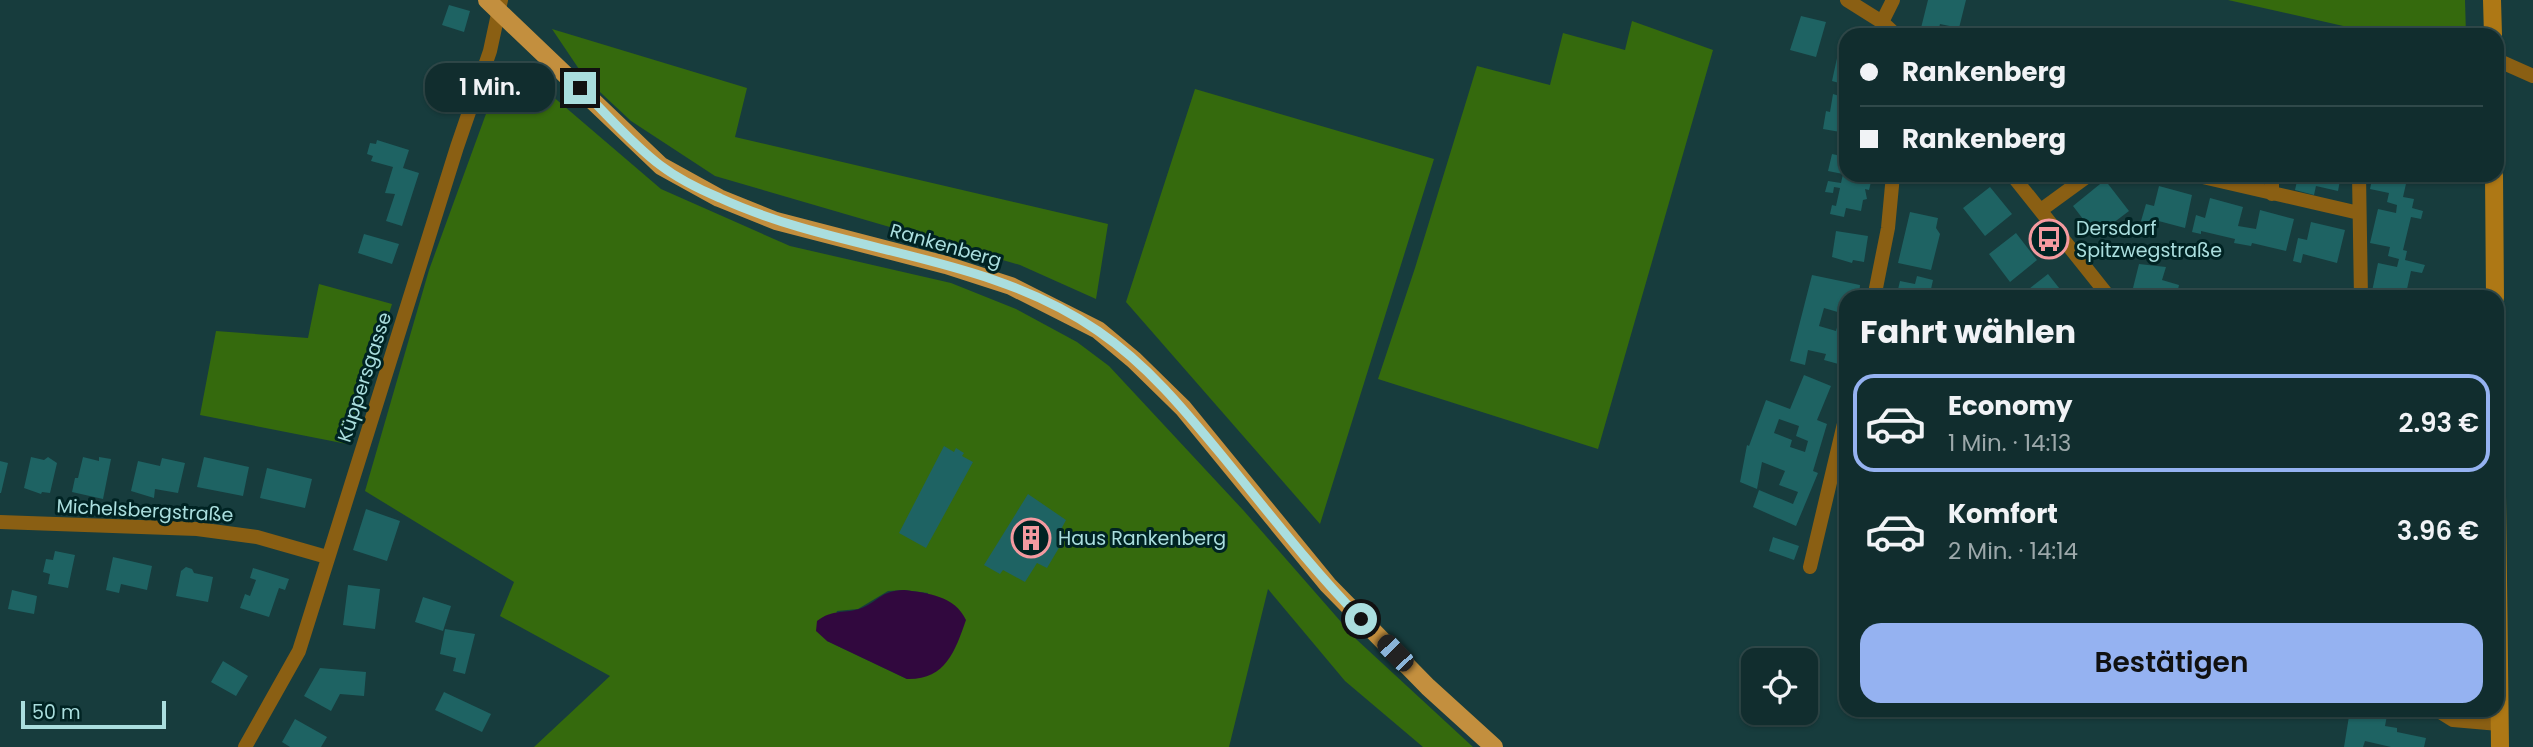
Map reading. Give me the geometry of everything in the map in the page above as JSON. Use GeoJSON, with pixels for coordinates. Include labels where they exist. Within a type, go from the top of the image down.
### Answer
{"type":"FeatureCollection","features":[{"type":"Feature","properties":{"kind":"main road"},"geometry":{"type":"LineString","coordinates":[[2492,0],[2493,28]]}},
{"type":"Feature","properties":{"kind":"main road","name":"Rankenberg"},"geometry":{"type":"LineString","coordinates":[[496,3],[660,166],[719,198],[776,221],[946,265],[1012,286],[1098,330],[1134,360],[1183,408],[1328,585],[1428,687],[1494,747]]}},
{"type":"Feature","properties":{"kind":"main road"},"geometry":{"type":"LineString","coordinates":[[2494,182],[2496,290]]}},
{"type":"Feature","properties":{"kind":"main road"},"geometry":{"type":"LineString","coordinates":[[2499,717],[2500,747]]}},
{"type":"Feature","properties":{"kind":"street"},"geometry":{"type":"LineString","coordinates":[[1847,0],[1888,28]]}},
{"type":"Feature","properties":{"kind":"street"},"geometry":{"type":"LineString","coordinates":[[1882,22],[1893,0]]}},
{"type":"Feature","properties":{"kind":"street","name":"Küppersgasse"},"geometry":{"type":"LineString","coordinates":[[245,747],[299,651],[453,160],[490,51],[496,3]]}},
{"type":"Feature","properties":{"kind":"street"},"geometry":{"type":"LineString","coordinates":[[2504,63],[2533,76]]}},
{"type":"Feature","properties":{"kind":"street"},"geometry":{"type":"LineString","coordinates":[[1876,290],[1888,228],[1892,182]]}},
{"type":"Feature","properties":{"kind":"street"},"geometry":{"type":"LineString","coordinates":[[2018,182],[2104,290]]}},
{"type":"Feature","properties":{"kind":"street"},"geometry":{"type":"LineString","coordinates":[[2041,210],[2079,182]]}},
{"type":"Feature","properties":{"kind":"street"},"geometry":{"type":"LineString","coordinates":[[2223,182],[2359,213]]}},
{"type":"Feature","properties":{"kind":"street"},"geometry":{"type":"LineString","coordinates":[[2272,182],[2272,194]]}},
{"type":"Feature","properties":{"kind":"street"},"geometry":{"type":"LineString","coordinates":[[2359,182],[2361,290]]}},
{"type":"Feature","properties":{"kind":"street"},"geometry":{"type":"LineString","coordinates":[[1810,567],[1839,445]]}},
{"type":"Feature","properties":{"kind":"street","name":"Michelsbergstraße"},"geometry":{"type":"LineString","coordinates":[[0,522],[197,528],[257,537],[327,557]]}},
{"type":"Feature","properties":{"kind":"street"},"geometry":{"type":"LineString","coordinates":[[2448,717],[2453,720],[2499,724]]}},
{"type":"Feature","properties":{"kind":"green space"},"geometry":{"type":"Polygon","coordinates":[[[2228,0],[2465,0],[2466,28],[2352,28],[2228,0]]]}},
{"type":"Feature","properties":{"kind":"green space"},"geometry":{"type":"Polygon","coordinates":[[[1632,21],[1713,50],[1598,449],[1378,379],[1477,66],[1550,85],[1563,33],[1625,50],[1632,21]]]}},
{"type":"Feature","properties":{"kind":"green space"},"geometry":{"type":"Polygon","coordinates":[[[552,29],[747,88],[735,137],[1108,224],[1096,299],[1020,265],[715,176],[631,121],[585,78],[552,29]]]}},
{"type":"Feature","properties":{"kind":"green space"},"geometry":{"type":"Polygon","coordinates":[[[516,65],[661,189],[790,246],[951,283],[1016,309],[1077,342],[1109,366],[1244,511],[1356,639],[1473,747],[1423,747],[1345,681],[1268,589],[1229,747],[534,747],[610,676],[500,616],[514,582],[365,491],[429,270],[502,70],[516,65]],[[888,591],[858,609],[837,611],[827,641],[907,679],[928,593],[888,591]]]}},
{"type":"Feature","properties":{"kind":"green space"},"geometry":{"type":"Polygon","coordinates":[[[1195,89],[1434,159],[1320,524],[1126,302],[1195,89]]]}},
{"type":"Feature","properties":{"kind":"green space"},"geometry":{"type":"Polygon","coordinates":[[[319,284],[392,304],[347,444],[200,415],[216,331],[308,338],[319,284]]]}},
{"type":"Feature","properties":{"kind":"shaded area"},"geometry":{"type":"Polygon","coordinates":[[[904,590],[940,597],[955,606],[966,620],[953,653],[947,662],[931,675],[907,679],[827,641],[816,631],[817,621],[828,615],[859,609],[889,592],[904,590]]]}},
{"type":"Feature","properties":{"kind":"building"},"geometry":{"type":"Polygon","coordinates":[[[1928,0],[1966,0],[1959,28],[1940,24],[1939,28],[1921,28],[1928,0]]]}},
{"type":"Feature","properties":{"kind":"building"},"geometry":{"type":"Polygon","coordinates":[[[449,5],[470,11],[464,32],[442,25],[449,5]]]}},
{"type":"Feature","properties":{"kind":"building"},"geometry":{"type":"Polygon","coordinates":[[[1801,16],[1826,22],[1816,57],[1790,50],[1801,16]]]}},
{"type":"Feature","properties":{"kind":"building"},"geometry":{"type":"Polygon","coordinates":[[[1839,49],[1839,83],[1832,81],[1839,49]]]}},
{"type":"Feature","properties":{"kind":"building"},"geometry":{"type":"Polygon","coordinates":[[[1833,94],[1839,96],[1839,132],[1823,129],[1826,111],[1830,112],[1833,94]]]}},
{"type":"Feature","properties":{"kind":"building"},"geometry":{"type":"Polygon","coordinates":[[[377,140],[409,150],[403,168],[419,173],[402,226],[386,221],[395,194],[385,193],[393,167],[371,161],[373,156],[367,154],[370,143],[376,144],[377,140]]]}},
{"type":"Feature","properties":{"kind":"building"},"geometry":{"type":"Polygon","coordinates":[[[1832,154],[1839,156],[1839,173],[1828,171],[1832,154]]]}},
{"type":"Feature","properties":{"kind":"building"},"geometry":{"type":"Polygon","coordinates":[[[1828,181],[1871,182],[1869,190],[1865,189],[1867,199],[1863,200],[1861,211],[1846,208],[1844,217],[1830,214],[1832,205],[1836,206],[1840,188],[1834,187],[1833,193],[1825,192],[1828,181]]]}},
{"type":"Feature","properties":{"kind":"building"},"geometry":{"type":"Polygon","coordinates":[[[2103,182],[2107,182],[2129,211],[2096,236],[2073,206],[2103,182]]]}},
{"type":"Feature","properties":{"kind":"building"},"geometry":{"type":"Polygon","coordinates":[[[2297,182],[2340,182],[2338,191],[2316,186],[2314,195],[2295,190],[2297,182]]]}},
{"type":"Feature","properties":{"kind":"building"},"geometry":{"type":"Polygon","coordinates":[[[2372,182],[2406,182],[2403,197],[2414,199],[2412,208],[2423,211],[2421,219],[2411,217],[2403,250],[2407,251],[2405,260],[2425,265],[2422,273],[2411,271],[2407,290],[2372,290],[2378,263],[2397,267],[2399,259],[2388,256],[2390,247],[2370,243],[2378,209],[2396,213],[2397,205],[2387,202],[2389,193],[2370,189],[2372,182]]]}},
{"type":"Feature","properties":{"kind":"building"},"geometry":{"type":"Polygon","coordinates":[[[2159,186],[2192,195],[2185,228],[2151,219],[2150,223],[2141,221],[2146,204],[2154,206],[2159,186]]]}},
{"type":"Feature","properties":{"kind":"building"},"geometry":{"type":"Polygon","coordinates":[[[1990,187],[2012,214],[1985,236],[1963,208],[1990,187]]]}},
{"type":"Feature","properties":{"kind":"building"},"geometry":{"type":"Polygon","coordinates":[[[2210,198],[2243,207],[2238,226],[2256,229],[2260,210],[2294,219],[2286,251],[2252,243],[2251,246],[2234,243],[2235,239],[2201,231],[2201,234],[2192,232],[2196,215],[2205,218],[2210,198]]]}},
{"type":"Feature","properties":{"kind":"building"},"geometry":{"type":"Polygon","coordinates":[[[1910,212],[1938,218],[1936,228],[1940,234],[1931,270],[1898,263],[1910,212]]]}},
{"type":"Feature","properties":{"kind":"building"},"geometry":{"type":"Polygon","coordinates":[[[2311,222],[2345,230],[2337,263],[2303,254],[2301,263],[2293,261],[2298,238],[2307,240],[2311,222]]]}},
{"type":"Feature","properties":{"kind":"building"},"geometry":{"type":"Polygon","coordinates":[[[1836,231],[1868,236],[1864,262],[1853,260],[1852,263],[1832,257],[1836,231]]]}},
{"type":"Feature","properties":{"kind":"building"},"geometry":{"type":"Polygon","coordinates":[[[2016,233],[2037,260],[2010,282],[1989,254],[2016,233]]]}},
{"type":"Feature","properties":{"kind":"building"},"geometry":{"type":"Polygon","coordinates":[[[364,234],[399,244],[392,264],[358,253],[364,234]]]}},
{"type":"Feature","properties":{"kind":"building"},"geometry":{"type":"Polygon","coordinates":[[[2139,264],[2166,267],[2162,280],[2179,285],[2178,290],[2133,288],[2139,264]]]}},
{"type":"Feature","properties":{"kind":"building"},"geometry":{"type":"Polygon","coordinates":[[[2048,274],[2061,290],[2027,290],[2048,274]]]}},
{"type":"Feature","properties":{"kind":"building"},"geometry":{"type":"Polygon","coordinates":[[[1812,275],[1860,285],[1860,290],[1839,290],[1839,312],[1824,308],[1819,326],[1836,331],[1839,320],[1839,364],[1824,360],[1826,354],[1808,350],[1805,365],[1790,361],[1812,275]]]}},
{"type":"Feature","properties":{"kind":"building"},"geometry":{"type":"Polygon","coordinates":[[[1917,276],[1933,280],[1931,290],[1898,290],[1900,281],[1915,284],[1917,276]]]}},
{"type":"Feature","properties":{"kind":"building"},"geometry":{"type":"Polygon","coordinates":[[[1804,375],[1831,386],[1817,420],[1827,424],[1813,471],[1818,473],[1796,526],[1753,507],[1759,490],[1793,504],[1798,492],[1779,485],[1785,471],[1762,462],[1757,489],[1740,482],[1747,445],[1749,446],[1766,400],[1790,409],[1804,375]],[[1779,419],[1774,433],[1792,440],[1790,447],[1805,452],[1808,441],[1796,436],[1799,426],[1779,419]]]}},
{"type":"Feature","properties":{"kind":"building"},"geometry":{"type":"Polygon","coordinates":[[[944,446],[954,452],[956,448],[964,453],[962,456],[973,462],[926,548],[899,533],[944,446]]]}},
{"type":"Feature","properties":{"kind":"building"},"geometry":{"type":"Polygon","coordinates":[[[31,457],[44,460],[48,457],[57,463],[50,493],[41,494],[24,488],[31,457]]]}},
{"type":"Feature","properties":{"kind":"building"},"geometry":{"type":"Polygon","coordinates":[[[83,457],[99,461],[99,457],[111,459],[103,499],[72,492],[83,457]]]}},
{"type":"Feature","properties":{"kind":"building"},"geometry":{"type":"Polygon","coordinates":[[[204,457],[249,467],[243,496],[197,487],[204,457]]]}},
{"type":"Feature","properties":{"kind":"building"},"geometry":{"type":"Polygon","coordinates":[[[162,458],[185,463],[178,493],[155,489],[154,498],[131,491],[138,461],[160,466],[162,458]]]}},
{"type":"Feature","properties":{"kind":"building"},"geometry":{"type":"Polygon","coordinates":[[[0,461],[8,463],[1,493],[0,493],[0,461]]]}},
{"type":"Feature","properties":{"kind":"building"},"geometry":{"type":"Polygon","coordinates":[[[267,468],[312,479],[305,508],[260,498],[267,468]]]}},
{"type":"Feature","properties":{"kind":"building","name":"Haus Rankenberg"},"geometry":{"type":"Polygon","coordinates":[[[1028,494],[1066,520],[1057,537],[1063,541],[1047,568],[1037,563],[1025,582],[1003,570],[1000,574],[984,565],[1028,494]]]}},
{"type":"Feature","properties":{"kind":"building"},"geometry":{"type":"Polygon","coordinates":[[[366,509],[400,521],[387,561],[353,550],[366,509]]]}},
{"type":"Feature","properties":{"kind":"building"},"geometry":{"type":"Polygon","coordinates":[[[1773,537],[1799,546],[1794,560],[1769,551],[1773,537]]]}},
{"type":"Feature","properties":{"kind":"building"},"geometry":{"type":"Polygon","coordinates":[[[55,551],[75,555],[68,588],[48,584],[50,574],[43,572],[46,559],[53,560],[55,551]]]}},
{"type":"Feature","properties":{"kind":"building"},"geometry":{"type":"Polygon","coordinates":[[[113,557],[152,566],[147,590],[121,584],[119,593],[106,590],[113,557]]]}},
{"type":"Feature","properties":{"kind":"building"},"geometry":{"type":"Polygon","coordinates":[[[186,567],[194,573],[213,577],[208,602],[176,596],[181,571],[186,567]]]}},
{"type":"Feature","properties":{"kind":"building"},"geometry":{"type":"Polygon","coordinates":[[[253,568],[289,579],[285,590],[279,588],[269,617],[240,608],[245,594],[250,596],[256,580],[250,578],[253,568]]]}},
{"type":"Feature","properties":{"kind":"building"},"geometry":{"type":"Polygon","coordinates":[[[348,585],[380,589],[375,629],[343,625],[348,585]]]}},
{"type":"Feature","properties":{"kind":"building"},"geometry":{"type":"Polygon","coordinates":[[[12,590],[37,596],[34,614],[8,609],[12,590]]]}},
{"type":"Feature","properties":{"kind":"building"},"geometry":{"type":"Polygon","coordinates":[[[423,597],[451,606],[443,631],[415,622],[423,597]]]}},
{"type":"Feature","properties":{"kind":"building"},"geometry":{"type":"Polygon","coordinates":[[[445,629],[475,634],[465,674],[453,671],[456,658],[440,654],[445,629]]]}},
{"type":"Feature","properties":{"kind":"building"},"geometry":{"type":"Polygon","coordinates":[[[223,661],[248,676],[236,696],[211,682],[223,661]]]}},
{"type":"Feature","properties":{"kind":"building"},"geometry":{"type":"Polygon","coordinates":[[[320,668],[366,672],[364,696],[340,694],[331,711],[304,696],[320,668]]]}},
{"type":"Feature","properties":{"kind":"building"},"geometry":{"type":"Polygon","coordinates":[[[444,692],[491,714],[482,732],[435,710],[444,692]]]}},
{"type":"Feature","properties":{"kind":"building"},"geometry":{"type":"Polygon","coordinates":[[[2349,717],[2387,717],[2385,726],[2397,728],[2397,732],[2426,738],[2424,747],[2391,747],[2365,741],[2363,747],[2344,747],[2349,717]]]}},
{"type":"Feature","properties":{"kind":"building"},"geometry":{"type":"Polygon","coordinates":[[[295,719],[327,737],[321,747],[290,747],[282,742],[295,719]]]}},
{"type":"Feature","properties":{"kind":"place","name":"Dersdorf Spitzwegstraße"},"geometry":{"type":"Point","coordinates":[2049,239]}},
{"type":"Feature","properties":{"kind":"place","name":"Haus Rankenberg"},"geometry":{"type":"Point","coordinates":[1031,538]}},
{"type":"Feature","properties":{"kind":"route"},"geometry":{"type":"LineString","coordinates":[[580,88],[660,166],[719,198],[776,221],[946,265],[1012,286],[1098,330],[1134,360],[1183,408],[1328,585],[1361,619]]}}]}
